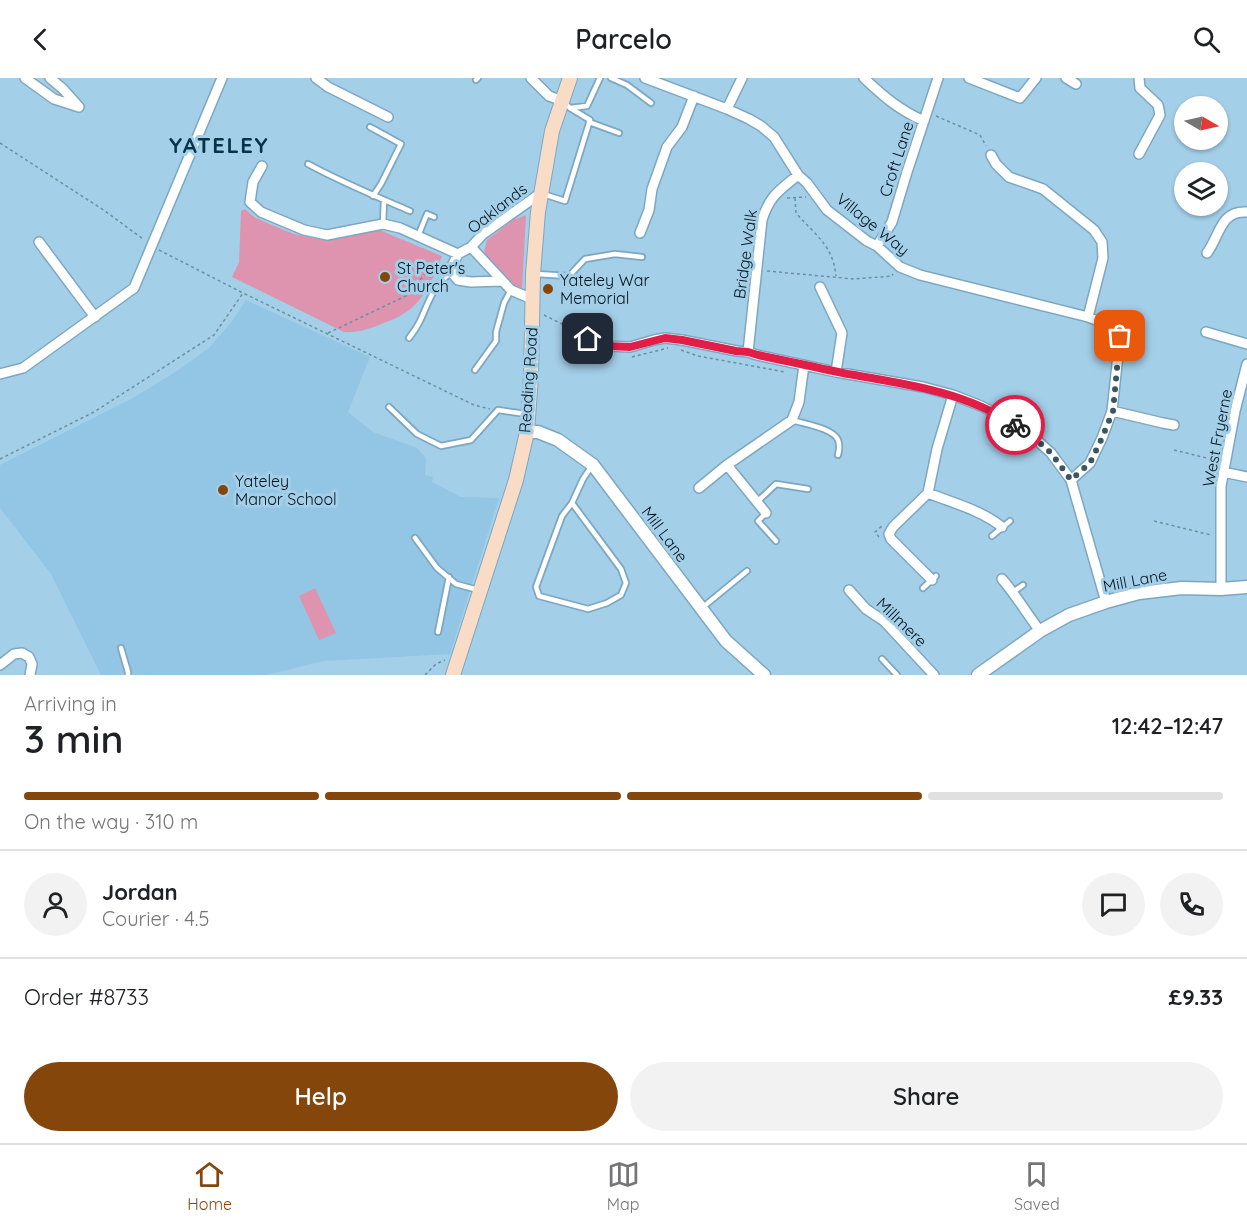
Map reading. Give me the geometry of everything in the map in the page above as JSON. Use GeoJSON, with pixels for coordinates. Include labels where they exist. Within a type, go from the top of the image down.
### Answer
{"type":"FeatureCollection","features":[{"type":"Feature","properties":{"kind":"main road","name":"Reading Road"},"geometry":{"type":"LineString","coordinates":[[453,675],[516,480],[527,432],[535,238],[552,132],[566,105],[570,78]]}},
{"type":"Feature","properties":{"kind":"street"},"geometry":{"type":"LineString","coordinates":[[25,78],[54,99],[79,107],[51,78]]}},
{"type":"Feature","properties":{"kind":"street"},"geometry":{"type":"LineString","coordinates":[[0,374],[23,368],[134,288],[222,78]]}},
{"type":"Feature","properties":{"kind":"street"},"geometry":{"type":"LineString","coordinates":[[316,78],[328,87],[388,117]]}},
{"type":"Feature","properties":{"kind":"street"},"geometry":{"type":"LineString","coordinates":[[531,78],[549,96],[566,105]]}},
{"type":"Feature","properties":{"kind":"street","name":"Village Way"},"geometry":{"type":"LineString","coordinates":[[645,78],[670,82],[694,96],[749,119],[774,137],[798,175],[817,195],[827,210],[877,246],[900,267],[920,275],[1088,317],[1113,326],[1120,336],[1113,411],[1090,463],[1071,480]]}},
{"type":"Feature","properties":{"kind":"street"},"geometry":{"type":"LineString","coordinates":[[728,109],[742,78]]}},
{"type":"Feature","properties":{"kind":"street"},"geometry":{"type":"LineString","coordinates":[[864,78],[907,114],[926,117]]}},
{"type":"Feature","properties":{"kind":"street","name":"Croft Lane"},"geometry":{"type":"LineString","coordinates":[[877,246],[892,222],[938,78]]}},
{"type":"Feature","properties":{"kind":"street"},"geometry":{"type":"LineString","coordinates":[[969,78],[1020,98],[1036,78]]}},
{"type":"Feature","properties":{"kind":"street"},"geometry":{"type":"LineString","coordinates":[[1066,78],[1076,84]]}},
{"type":"Feature","properties":{"kind":"street"},"geometry":{"type":"LineString","coordinates":[[1139,78],[1140,88],[1158,105],[1160,115],[1139,154]]}},
{"type":"Feature","properties":{"kind":"street"},"geometry":{"type":"LineString","coordinates":[[640,233],[667,147],[681,127],[694,96]]}},
{"type":"Feature","properties":{"kind":"street"},"geometry":{"type":"LineString","coordinates":[[991,155],[996,164],[1009,177],[1043,189],[1095,230],[1102,242],[1103,258],[1088,317]]}},
{"type":"Feature","properties":{"kind":"street","name":"Oaklands"},"geometry":{"type":"LineString","coordinates":[[262,166],[254,182],[250,202],[261,212],[304,230],[327,235],[383,224],[400,228],[458,254]]}},
{"type":"Feature","properties":{"kind":"street","name":"Bridge Walk"},"geometry":{"type":"LineString","coordinates":[[748,352],[762,220],[774,194],[798,175]]}},
{"type":"Feature","properties":{"kind":"street","name":"Oaklands"},"geometry":{"type":"LineString","coordinates":[[452,270],[458,254],[471,247],[483,234],[541,193]]}},
{"type":"Feature","properties":{"kind":"street"},"geometry":{"type":"LineString","coordinates":[[1207,253],[1226,219],[1232,214],[1247,212]]}},
{"type":"Feature","properties":{"kind":"street"},"geometry":{"type":"LineString","coordinates":[[39,242],[95,317]]}},
{"type":"Feature","properties":{"kind":"street","name":"Oaklands"},"geometry":{"type":"LineString","coordinates":[[471,247],[501,281],[532,304]]}},
{"type":"Feature","properties":{"kind":"street"},"geometry":{"type":"LineString","coordinates":[[452,270],[458,280],[501,281]]}},
{"type":"Feature","properties":{"kind":"street"},"geometry":{"type":"LineString","coordinates":[[820,287],[842,333],[836,372]]}},
{"type":"Feature","properties":{"kind":"street"},"geometry":{"type":"LineString","coordinates":[[1206,332],[1247,344]]}},
{"type":"Feature","properties":{"kind":"street"},"geometry":{"type":"LineString","coordinates":[[580,333],[588,339],[607,346],[630,347],[665,338],[682,340],[836,372],[923,387],[953,395],[1007,419],[1031,435],[1051,453],[1071,480],[1106,602]]}},
{"type":"Feature","properties":{"kind":"street","name":"West Fryerne"},"geometry":{"type":"LineString","coordinates":[[1221,589],[1221,486],[1235,411],[1247,364]]}},
{"type":"Feature","properties":{"kind":"street"},"geometry":{"type":"LineString","coordinates":[[699,488],[727,465],[792,420],[799,402],[804,365]]}},
{"type":"Feature","properties":{"kind":"street"},"geometry":{"type":"LineString","coordinates":[[934,578],[891,538],[890,534],[893,527],[928,493],[937,449],[953,395]]}},
{"type":"Feature","properties":{"kind":"street"},"geometry":{"type":"LineString","coordinates":[[1113,411],[1174,424]]}},
{"type":"Feature","properties":{"kind":"street","name":"Mill Lane"},"geometry":{"type":"LineString","coordinates":[[527,432],[538,432],[558,440],[592,465],[700,609],[726,641],[758,673]]}},
{"type":"Feature","properties":{"kind":"street"},"geometry":{"type":"LineString","coordinates":[[727,465],[766,513]]}},
{"type":"Feature","properties":{"kind":"street"},"geometry":{"type":"LineString","coordinates":[[1224,467],[1247,477]]}},
{"type":"Feature","properties":{"kind":"street"},"geometry":{"type":"LineString","coordinates":[[928,493],[974,510],[1002,527]]}},
{"type":"Feature","properties":{"kind":"street"},"geometry":{"type":"LineString","coordinates":[[1002,579],[1040,631]]}},
{"type":"Feature","properties":{"kind":"street","name":"Mill Lane"},"geometry":{"type":"LineString","coordinates":[[978,675],[1040,631],[1070,615],[1106,602],[1139,593],[1182,588],[1247,587]]}},
{"type":"Feature","properties":{"kind":"street","name":"Millmere"},"geometry":{"type":"LineString","coordinates":[[849,590],[866,609],[884,621],[934,675]]}},
{"type":"Feature","properties":{"kind":"street"},"geometry":{"type":"LineString","coordinates":[[0,665],[14,654],[22,653],[29,657],[32,664],[30,675]]}},
{"type":"Feature","properties":{"kind":"lane"},"geometry":{"type":"LineString","coordinates":[[566,105],[587,106],[600,78]]}},
{"type":"Feature","properties":{"kind":"lane"},"geometry":{"type":"LineString","coordinates":[[611,78],[627,85],[651,103]]}},
{"type":"Feature","properties":{"kind":"lane"},"geometry":{"type":"LineString","coordinates":[[541,193],[565,201],[590,120],[566,105]]}},
{"type":"Feature","properties":{"kind":"lane"},"geometry":{"type":"LineString","coordinates":[[589,123],[619,133]]}},
{"type":"Feature","properties":{"kind":"lane"},"geometry":{"type":"LineString","coordinates":[[370,127],[401,144],[373,196]]}},
{"type":"Feature","properties":{"kind":"lane"},"geometry":{"type":"LineString","coordinates":[[308,164],[373,196],[410,211]]}},
{"type":"Feature","properties":{"kind":"lane"},"geometry":{"type":"LineString","coordinates":[[383,224],[384,200]]}},
{"type":"Feature","properties":{"kind":"lane"},"geometry":{"type":"LineString","coordinates":[[418,236],[427,214],[434,217]]}},
{"type":"Feature","properties":{"kind":"lane"},"geometry":{"type":"LineString","coordinates":[[533,274],[569,276],[585,259],[615,254],[642,257]]}},
{"type":"Feature","properties":{"kind":"lane"},"geometry":{"type":"LineString","coordinates":[[409,338],[420,323],[439,283],[452,270]]}},
{"type":"Feature","properties":{"kind":"lane"},"geometry":{"type":"LineString","coordinates":[[475,370],[496,341],[496,332],[504,303],[511,290]]}},
{"type":"Feature","properties":{"kind":"lane"},"geometry":{"type":"LineString","coordinates":[[389,407],[417,434],[441,446],[471,440],[498,410],[528,414]]}},
{"type":"Feature","properties":{"kind":"lane"},"geometry":{"type":"LineString","coordinates":[[792,420],[829,431],[836,436],[839,442],[838,455]]}},
{"type":"Feature","properties":{"kind":"lane"},"geometry":{"type":"LineString","coordinates":[[572,504],[621,569],[626,583],[621,595],[607,603],[588,609],[539,596],[536,587],[562,516],[572,504],[592,465]]}},
{"type":"Feature","properties":{"kind":"lane"},"geometry":{"type":"LineString","coordinates":[[757,502],[776,484],[808,489]]}},
{"type":"Feature","properties":{"kind":"lane"},"geometry":{"type":"LineString","coordinates":[[766,513],[758,521],[776,541]]}},
{"type":"Feature","properties":{"kind":"lane"},"geometry":{"type":"LineString","coordinates":[[992,536],[1010,521]]}},
{"type":"Feature","properties":{"kind":"lane"},"geometry":{"type":"LineString","coordinates":[[415,538],[437,568],[456,584],[480,591]]}},
{"type":"Feature","properties":{"kind":"lane"},"geometry":{"type":"LineString","coordinates":[[700,609],[747,571]]}},
{"type":"Feature","properties":{"kind":"lane"},"geometry":{"type":"LineString","coordinates":[[438,632],[449,577]]}},
{"type":"Feature","properties":{"kind":"lane"},"geometry":{"type":"LineString","coordinates":[[923,588],[934,578]]}},
{"type":"Feature","properties":{"kind":"lane"},"geometry":{"type":"LineString","coordinates":[[1013,592],[1023,585]]}},
{"type":"Feature","properties":{"kind":"lane"},"geometry":{"type":"LineString","coordinates":[[121,648],[128,675]]}},
{"type":"Feature","properties":{"kind":"lane"},"geometry":{"type":"LineString","coordinates":[[882,659],[897,675]]}},
{"type":"Feature","properties":{"kind":"path"},"geometry":{"type":"LineString","coordinates":[[926,117],[980,135],[991,155]]}},
{"type":"Feature","properties":{"kind":"path"},"geometry":{"type":"LineString","coordinates":[[0,143],[105,211],[152,246],[243,293],[474,405],[496,411]]}},
{"type":"Feature","properties":{"kind":"path"},"geometry":{"type":"LineString","coordinates":[[774,194],[795,198],[817,195]]}},
{"type":"Feature","properties":{"kind":"path"},"geometry":{"type":"LineString","coordinates":[[795,198],[796,213],[825,243],[832,258],[836,277]]}},
{"type":"Feature","properties":{"kind":"path"},"geometry":{"type":"LineString","coordinates":[[408,265],[452,270]]}},
{"type":"Feature","properties":{"kind":"path"},"geometry":{"type":"LineString","coordinates":[[327,334],[408,295],[431,266]]}},
{"type":"Feature","properties":{"kind":"path"},"geometry":{"type":"LineString","coordinates":[[758,270],[854,279],[892,276],[900,267]]}},
{"type":"Feature","properties":{"kind":"path"},"geometry":{"type":"LineString","coordinates":[[0,459],[94,412],[214,335],[243,293]]}},
{"type":"Feature","properties":{"kind":"path"},"geometry":{"type":"LineString","coordinates":[[532,304],[580,333]]}},
{"type":"Feature","properties":{"kind":"path"},"geometry":{"type":"LineString","coordinates":[[1174,450],[1224,467]]}},
{"type":"Feature","properties":{"kind":"path"},"geometry":{"type":"LineString","coordinates":[[1154,521],[1221,537]]}},
{"type":"Feature","properties":{"kind":"path"},"geometry":{"type":"LineString","coordinates":[[425,675],[436,664],[459,654]]}},
{"type":"Feature","properties":{"kind":"shaded area"},"geometry":{"type":"Polygon","coordinates":[[[245,209],[254,217],[294,234],[324,240],[377,229],[442,256],[423,295],[406,312],[368,329],[344,332],[232,277],[239,262],[241,211],[245,209]]]}},
{"type":"Feature","properties":{"kind":"shaded area"},"geometry":{"type":"Polygon","coordinates":[[[526,215],[522,291],[506,281],[484,252],[487,240],[513,220],[526,215]]]}},
{"type":"Feature","properties":{"kind":"shaded area","name":"Yateley Manor School"},"geometry":{"type":"Polygon","coordinates":[[[246,300],[370,357],[348,412],[373,432],[417,448],[426,458],[425,475],[433,477],[432,482],[461,497],[499,498],[450,654],[323,661],[267,675],[101,675],[51,574],[0,508],[0,465],[131,399],[174,373],[209,348],[233,320],[246,300]]]}},
{"type":"Feature","properties":{"kind":"shaded area"},"geometry":{"type":"Polygon","coordinates":[[[315,588],[336,633],[319,640],[299,596],[315,588]]]}},
{"type":"Feature","properties":{"kind":"way so far"},"geometry":{"type":"LineString","coordinates":[[1015,425],[1031,435],[1051,453],[1071,480],[1090,463],[1113,411],[1120,336]]}},
{"type":"Feature","properties":{"kind":"place","name":"St Peter's Church"},"geometry":{"type":"Point","coordinates":[385,277]}},
{"type":"Feature","properties":{"kind":"place","name":"Yateley War Memorial"},"geometry":{"type":"Point","coordinates":[548,289]}},
{"type":"Feature","properties":{"kind":"place","name":"Yateley Manor School"},"geometry":{"type":"Point","coordinates":[223,490]}},
{"type":"Feature","properties":{"kind":"district","name":"YATELEY"},"geometry":{"type":"Point","coordinates":[219,145]}},
{"type":"Feature","properties":{"kind":"route"},"geometry":{"type":"LineString","coordinates":[[588,339],[607,346],[630,347],[665,338],[682,340],[836,372],[923,387],[981,406],[1015,425]]}}]}
